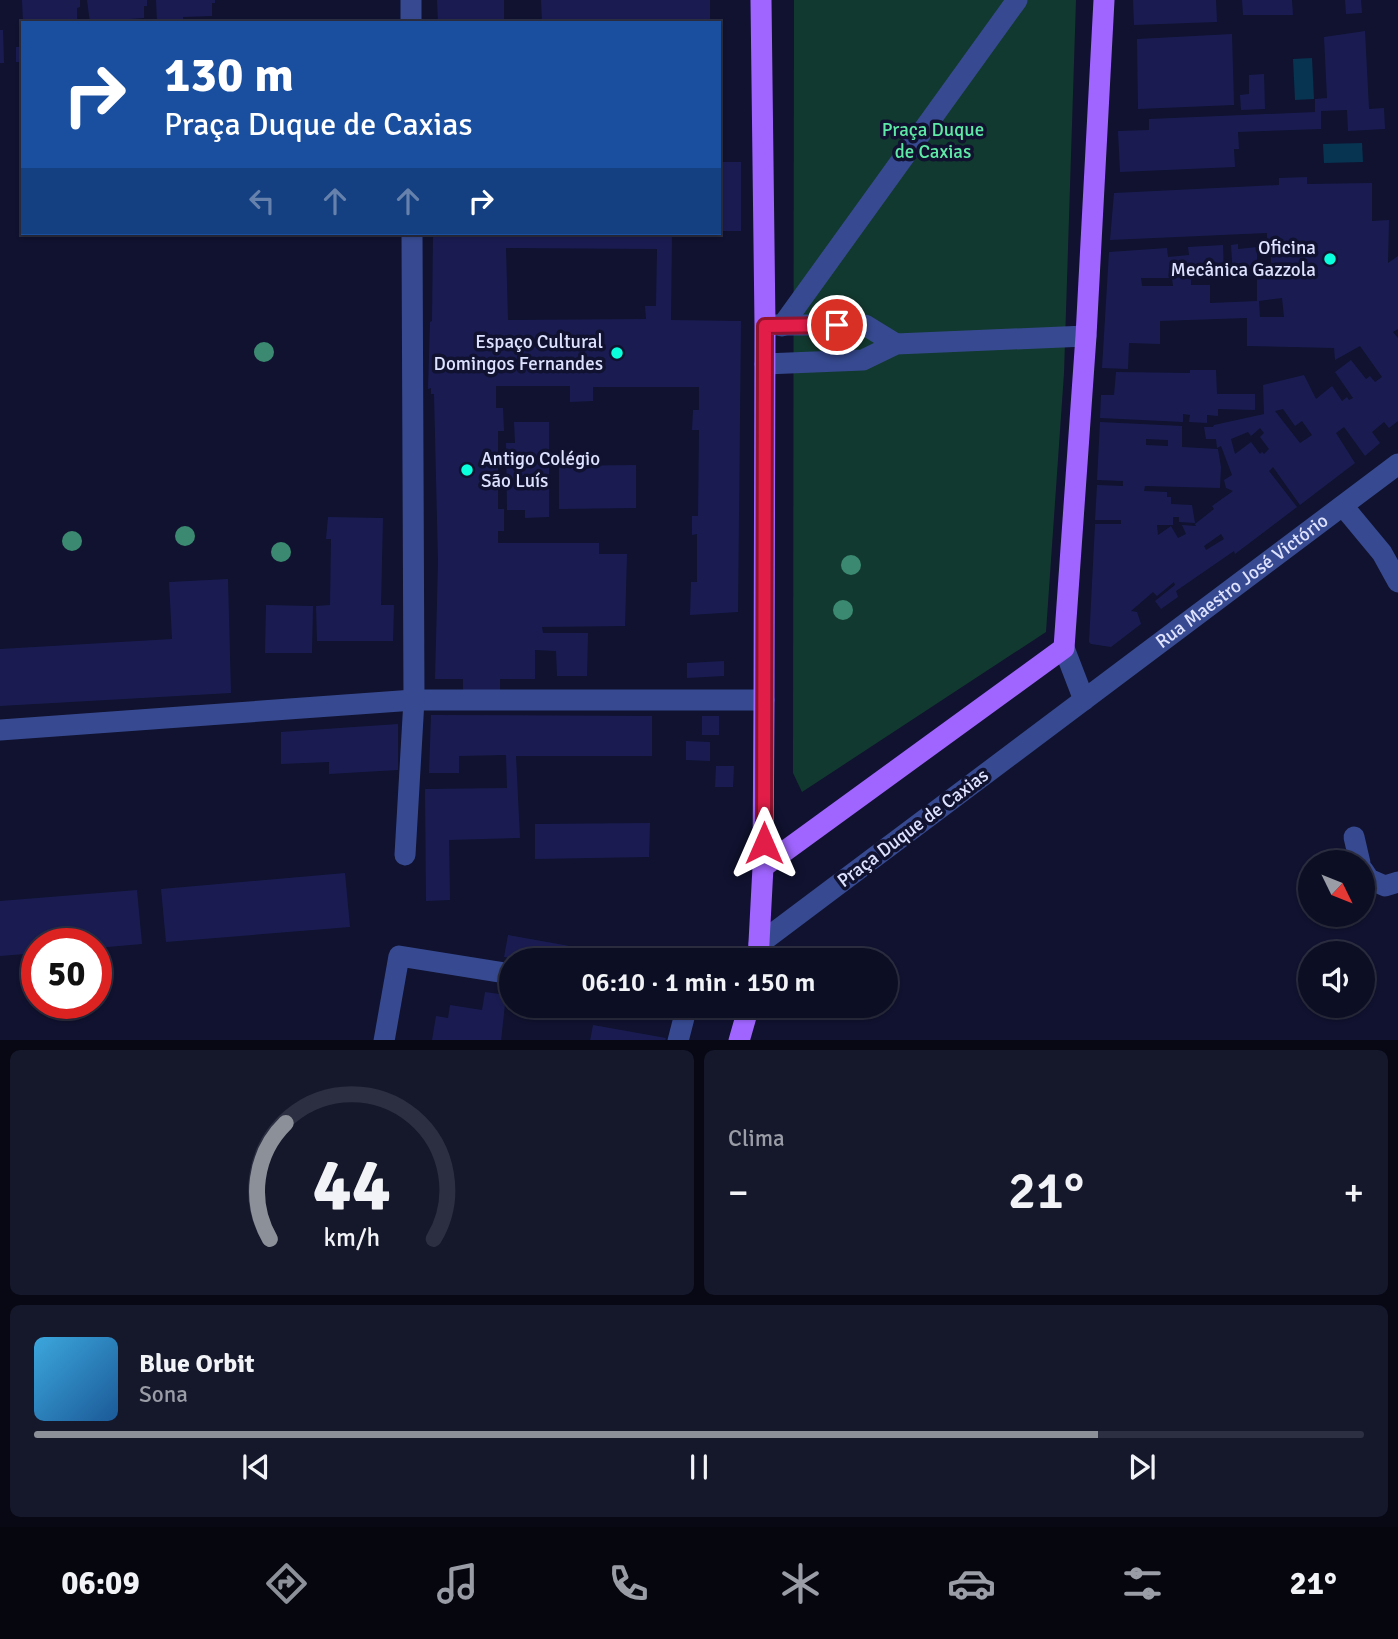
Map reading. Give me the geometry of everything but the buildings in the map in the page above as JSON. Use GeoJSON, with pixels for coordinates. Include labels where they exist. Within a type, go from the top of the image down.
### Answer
{"type":"FeatureCollection","features":[{"type":"Feature","properties":{"kind":"main road","name":"Praça Duque de Caxias"},"geometry":{"type":"LineString","coordinates":[[758,948],[763,867],[765,364],[774,326],[761,0]]}},
{"type":"Feature","properties":{"kind":"main road"},"geometry":{"type":"LineString","coordinates":[[763,867],[1065,648],[1086,336],[1104,0]]}},
{"type":"Feature","properties":{"kind":"main road"},"geometry":{"type":"LineString","coordinates":[[739,1040],[746,1018]]}},
{"type":"Feature","properties":{"kind":"street"},"geometry":{"type":"LineString","coordinates":[[411,0],[411,21]]}},
{"type":"Feature","properties":{"kind":"street"},"geometry":{"type":"LineString","coordinates":[[774,326],[1017,0]]}},
{"type":"Feature","properties":{"kind":"street"},"geometry":{"type":"LineString","coordinates":[[405,855],[414,700],[412,235]]}},
{"type":"Feature","properties":{"kind":"street"},"geometry":{"type":"LineString","coordinates":[[774,326],[865,325],[896,344]]}},
{"type":"Feature","properties":{"kind":"street"},"geometry":{"type":"LineString","coordinates":[[765,364],[863,360],[896,344],[1086,336]]}},
{"type":"Feature","properties":{"kind":"street","name":"Rua Maestro José Victório"},"geometry":{"type":"LineString","coordinates":[[1084,700],[1398,464]]}},
{"type":"Feature","properties":{"kind":"street"},"geometry":{"type":"LineString","coordinates":[[1343,506],[1382,553],[1398,582]]}},
{"type":"Feature","properties":{"kind":"street"},"geometry":{"type":"LineString","coordinates":[[1065,648],[1084,700]]}},
{"type":"Feature","properties":{"kind":"street"},"geometry":{"type":"LineString","coordinates":[[0,730],[414,700],[764,700]]}},
{"type":"Feature","properties":{"kind":"street","name":"Praça Duque de Caxias"},"geometry":{"type":"LineString","coordinates":[[763,948],[1084,700]]}},
{"type":"Feature","properties":{"kind":"street"},"geometry":{"type":"LineString","coordinates":[[1354,837],[1357,850]]}},
{"type":"Feature","properties":{"kind":"street"},"geometry":{"type":"LineString","coordinates":[[1376,882],[1385,886],[1398,883]]}},
{"type":"Feature","properties":{"kind":"street"},"geometry":{"type":"LineString","coordinates":[[384,1040],[399,956],[499,972]]}},
{"type":"Feature","properties":{"kind":"street"},"geometry":{"type":"LineString","coordinates":[[678,1040],[684,1018]]}},
{"type":"Feature","properties":{"kind":"green space","name":"Praça Duque de Caxias"},"geometry":{"type":"Polygon","coordinates":[[[794,0],[1076,0],[1064,373],[1046,632],[802,792],[793,773],[794,0]]]}},
{"type":"Feature","properties":{"kind":"water"},"geometry":{"type":"Polygon","coordinates":[[[1312,58],[1314,99],[1295,100],[1293,59],[1312,58]]]}},
{"type":"Feature","properties":{"kind":"water"},"geometry":{"type":"Polygon","coordinates":[[[1362,143],[1363,162],[1324,163],[1323,144],[1362,143]]]}},
{"type":"Feature","properties":{"kind":"place","name":"Oficina Mecânica Gazzola"},"geometry":{"type":"Point","coordinates":[1330,259]}},
{"type":"Feature","properties":{"kind":"place","name":"Espaço Cultural Domingos Fernandes"},"geometry":{"type":"Point","coordinates":[617,353]}},
{"type":"Feature","properties":{"kind":"place","name":"Antigo Colégio São Luís"},"geometry":{"type":"Point","coordinates":[467,470]}},
{"type":"Feature","properties":{"kind":"route"},"geometry":{"type":"LineString","coordinates":[[764,843],[765,326],[837,325]]}}]}
